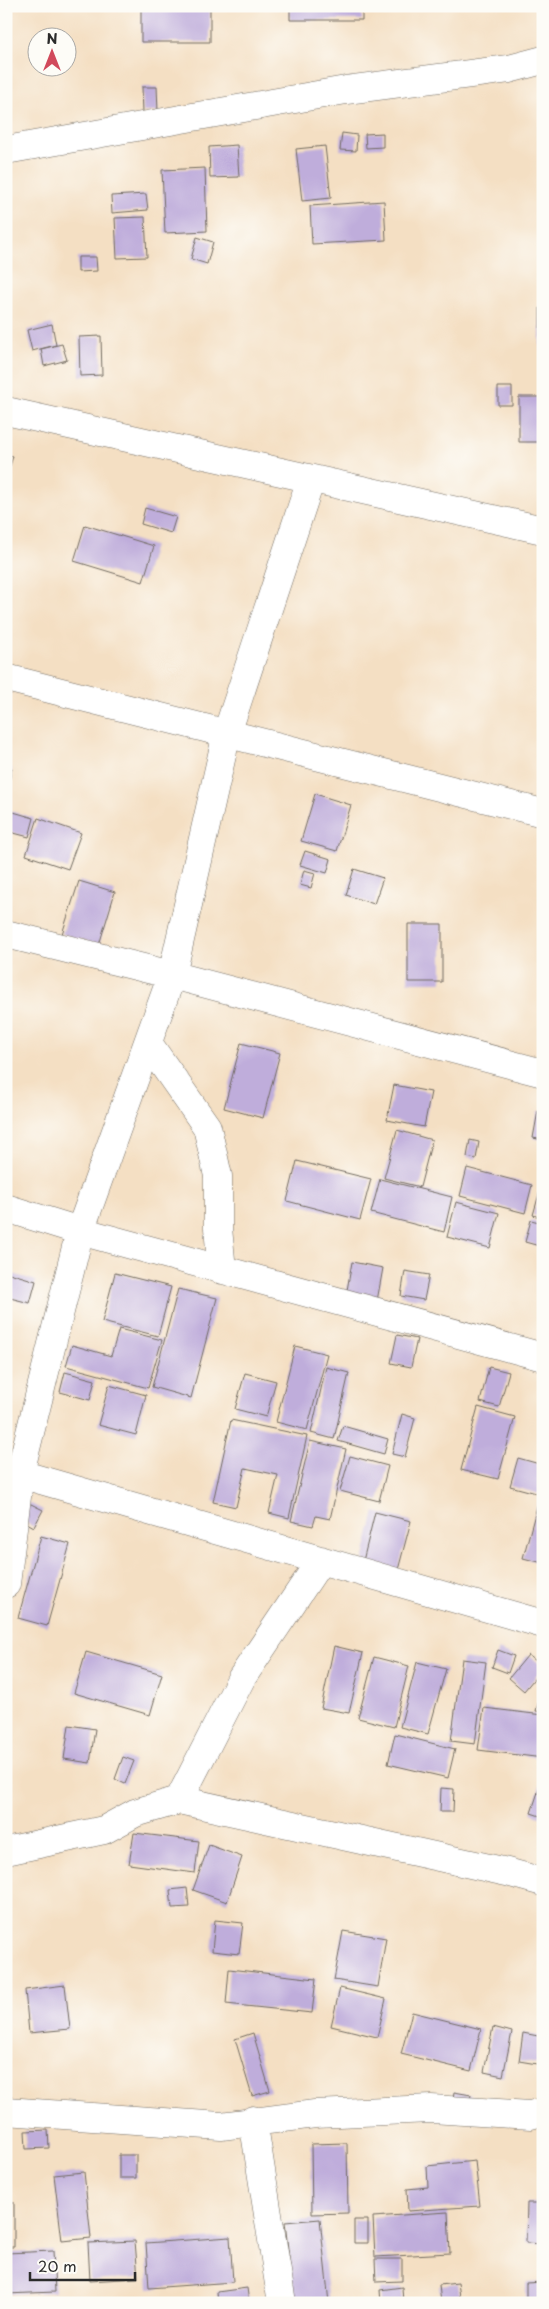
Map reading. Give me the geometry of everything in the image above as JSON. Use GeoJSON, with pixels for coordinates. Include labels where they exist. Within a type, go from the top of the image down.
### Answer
{"type":"FeatureCollection","features":[{"type":"Feature","properties":{"kind":"street"},"geometry":{"type":"LineString","coordinates":[[6,150],[346,90],[509,69],[543,60]]}},
{"type":"Feature","properties":{"kind":"street"},"geometry":{"type":"LineString","coordinates":[[6,411],[543,530]]}},
{"type":"Feature","properties":{"kind":"street"},"geometry":{"type":"LineString","coordinates":[[6,1584],[13,1471],[80,1231],[172,975],[228,734],[312,479]]}},
{"type":"Feature","properties":{"kind":"street"},"geometry":{"type":"LineString","coordinates":[[6,678],[543,813]]}},
{"type":"Feature","properties":{"kind":"street"},"geometry":{"type":"LineString","coordinates":[[6,934],[172,975],[543,1073]]}},
{"type":"Feature","properties":{"kind":"street"},"geometry":{"type":"LineString","coordinates":[[148,1043],[207,1127],[218,1176],[218,1228],[222,1270]]}},
{"type":"Feature","properties":{"kind":"street"},"geometry":{"type":"LineString","coordinates":[[6,1208],[80,1231],[543,1357]]}},
{"type":"Feature","properties":{"kind":"street"},"geometry":{"type":"LineString","coordinates":[[13,1471],[543,1624]]}},
{"type":"Feature","properties":{"kind":"street"},"geometry":{"type":"LineString","coordinates":[[179,1800],[241,1679],[322,1560]]}},
{"type":"Feature","properties":{"kind":"street"},"geometry":{"type":"LineString","coordinates":[[6,1851],[104,1830],[135,1813],[179,1800],[507,1872],[543,1882]]}},
{"type":"Feature","properties":{"kind":"street"},"geometry":{"type":"LineString","coordinates":[[6,2111],[221,2126],[253,2120],[315,2114],[431,2109],[531,2115],[543,2111]]}},
{"type":"Feature","properties":{"kind":"street"},"geometry":{"type":"LineString","coordinates":[[253,2120],[282,2303]]}},
{"type":"Feature","properties":{"kind":"building"},"geometry":{"type":"Polygon","coordinates":[[[141,6],[210,6],[210,42],[141,42],[141,6]]]}},
{"type":"Feature","properties":{"kind":"building"},"geometry":{"type":"Polygon","coordinates":[[[290,6],[362,6],[362,20],[290,20],[290,6]]]}},
{"type":"Feature","properties":{"kind":"building"},"geometry":{"type":"Polygon","coordinates":[[[142,87],[157,87],[158,112],[143,112],[142,87]]]}},
{"type":"Feature","properties":{"kind":"building"},"geometry":{"type":"Polygon","coordinates":[[[342,133],[357,135],[356,151],[340,150],[342,133]]]}},
{"type":"Feature","properties":{"kind":"building"},"geometry":{"type":"Polygon","coordinates":[[[383,133],[383,147],[366,148],[365,134],[383,133]]]}},
{"type":"Feature","properties":{"kind":"building"},"geometry":{"type":"Polygon","coordinates":[[[237,145],[239,177],[210,178],[209,147],[237,145]]]}},
{"type":"Feature","properties":{"kind":"building"},"geometry":{"type":"Polygon","coordinates":[[[325,146],[331,198],[302,201],[296,149],[325,146]]]}},
{"type":"Feature","properties":{"kind":"building"},"geometry":{"type":"Polygon","coordinates":[[[205,168],[207,231],[165,233],[162,170],[205,168]]]}},
{"type":"Feature","properties":{"kind":"building"},"geometry":{"type":"Polygon","coordinates":[[[146,194],[148,210],[112,213],[111,196],[146,194]]]}},
{"type":"Feature","properties":{"kind":"building"},"geometry":{"type":"Polygon","coordinates":[[[384,201],[386,240],[312,244],[310,206],[384,201]]]}},
{"type":"Feature","properties":{"kind":"building"},"geometry":{"type":"Polygon","coordinates":[[[145,217],[147,257],[117,258],[115,218],[145,217]]]}},
{"type":"Feature","properties":{"kind":"building"},"geometry":{"type":"Polygon","coordinates":[[[197,237],[213,242],[207,264],[191,259],[197,237]]]}},
{"type":"Feature","properties":{"kind":"building"},"geometry":{"type":"Polygon","coordinates":[[[78,257],[96,257],[97,271],[78,272],[78,257]]]}},
{"type":"Feature","properties":{"kind":"building"},"geometry":{"type":"Polygon","coordinates":[[[540,307],[543,307],[543,351],[540,351],[540,307]]]}},
{"type":"Feature","properties":{"kind":"building"},"geometry":{"type":"Polygon","coordinates":[[[52,324],[56,345],[32,351],[27,330],[52,324]]]}},
{"type":"Feature","properties":{"kind":"building"},"geometry":{"type":"Polygon","coordinates":[[[101,336],[102,375],[80,376],[79,337],[101,336]]]}},
{"type":"Feature","properties":{"kind":"building"},"geometry":{"type":"Polygon","coordinates":[[[62,344],[67,360],[44,366],[41,349],[62,344]]]}},
{"type":"Feature","properties":{"kind":"building"},"geometry":{"type":"Polygon","coordinates":[[[498,387],[512,387],[512,405],[498,405],[498,387]]]}},
{"type":"Feature","properties":{"kind":"building"},"geometry":{"type":"Polygon","coordinates":[[[519,397],[543,397],[542,442],[519,442],[519,397]]]}},
{"type":"Feature","properties":{"kind":"building"},"geometry":{"type":"Polygon","coordinates":[[[6,454],[13,456],[7,476],[6,476],[6,454]]]}},
{"type":"Feature","properties":{"kind":"building"},"geometry":{"type":"Polygon","coordinates":[[[145,508],[176,517],[171,533],[141,524],[145,508]]]}},
{"type":"Feature","properties":{"kind":"building"},"geometry":{"type":"Polygon","coordinates":[[[85,525],[154,546],[143,582],[74,561],[85,525]]]}},
{"type":"Feature","properties":{"kind":"building"},"geometry":{"type":"Polygon","coordinates":[[[6,767],[12,768],[7,791],[6,791],[6,767]]]}},
{"type":"Feature","properties":{"kind":"building"},"geometry":{"type":"Polygon","coordinates":[[[315,794],[351,805],[337,851],[301,841],[315,794]]]}},
{"type":"Feature","properties":{"kind":"building"},"geometry":{"type":"Polygon","coordinates":[[[10,811],[34,818],[29,837],[6,831],[10,811]]]}},
{"type":"Feature","properties":{"kind":"building"},"geometry":{"type":"Polygon","coordinates":[[[38,818],[81,833],[68,869],[26,855],[38,818]]]}},
{"type":"Feature","properties":{"kind":"building"},"geometry":{"type":"Polygon","coordinates":[[[305,851],[331,859],[327,873],[300,865],[305,851]]]}},
{"type":"Feature","properties":{"kind":"building"},"geometry":{"type":"Polygon","coordinates":[[[354,869],[383,878],[374,904],[346,895],[354,869]]]}},
{"type":"Feature","properties":{"kind":"building"},"geometry":{"type":"Polygon","coordinates":[[[304,870],[315,873],[311,888],[300,885],[304,870]]]}},
{"type":"Feature","properties":{"kind":"building"},"geometry":{"type":"Polygon","coordinates":[[[79,881],[115,892],[99,945],[62,934],[79,881]]]}},
{"type":"Feature","properties":{"kind":"building"},"geometry":{"type":"Polygon","coordinates":[[[408,924],[442,924],[442,982],[408,982],[408,924]]]}},
{"type":"Feature","properties":{"kind":"building"},"geometry":{"type":"Polygon","coordinates":[[[241,1043],[280,1053],[263,1118],[224,1108],[241,1043]]]}},
{"type":"Feature","properties":{"kind":"building"},"geometry":{"type":"Polygon","coordinates":[[[394,1085],[431,1092],[424,1127],[387,1120],[394,1085]]]}},
{"type":"Feature","properties":{"kind":"building"},"geometry":{"type":"Polygon","coordinates":[[[538,1111],[543,1112],[543,1140],[533,1138],[538,1111]]]}},
{"type":"Feature","properties":{"kind":"building"},"geometry":{"type":"Polygon","coordinates":[[[397,1130],[432,1140],[420,1187],[384,1178],[397,1130]]]}},
{"type":"Feature","properties":{"kind":"building"},"geometry":{"type":"Polygon","coordinates":[[[470,1140],[479,1142],[476,1159],[467,1157],[470,1140]]]}},
{"type":"Feature","properties":{"kind":"building"},"geometry":{"type":"Polygon","coordinates":[[[297,1161],[371,1179],[360,1220],[287,1201],[297,1161]]]}},
{"type":"Feature","properties":{"kind":"building"},"geometry":{"type":"Polygon","coordinates":[[[467,1168],[532,1185],[525,1213],[460,1196],[467,1168]]]}},
{"type":"Feature","properties":{"kind":"building"},"geometry":{"type":"Polygon","coordinates":[[[380,1179],[452,1197],[444,1232],[371,1213],[380,1179]]]}},
{"type":"Feature","properties":{"kind":"building"},"geometry":{"type":"Polygon","coordinates":[[[543,1184],[543,1218],[533,1215],[543,1184]]]}},
{"type":"Feature","properties":{"kind":"building"},"geometry":{"type":"Polygon","coordinates":[[[456,1202],[499,1213],[490,1248],[447,1237],[456,1202]]]}},
{"type":"Feature","properties":{"kind":"building"},"geometry":{"type":"Polygon","coordinates":[[[531,1220],[543,1223],[543,1247],[525,1242],[531,1220]]]}},
{"type":"Feature","properties":{"kind":"building"},"geometry":{"type":"Polygon","coordinates":[[[352,1262],[383,1268],[377,1301],[346,1296],[352,1262]]]}},
{"type":"Feature","properties":{"kind":"building"},"geometry":{"type":"Polygon","coordinates":[[[405,1271],[429,1275],[424,1300],[401,1296],[405,1271]]]}},
{"type":"Feature","properties":{"kind":"building"},"geometry":{"type":"Polygon","coordinates":[[[6,1272],[36,1281],[30,1303],[6,1297],[6,1272]]]}},
{"type":"Feature","properties":{"kind":"building"},"geometry":{"type":"Polygon","coordinates":[[[115,1273],[171,1287],[158,1336],[102,1322],[115,1273]]]}},
{"type":"Feature","properties":{"kind":"building"},"geometry":{"type":"Polygon","coordinates":[[[178,1289],[217,1298],[191,1398],[152,1387],[178,1289]]]}},
{"type":"Feature","properties":{"kind":"building"},"geometry":{"type":"Polygon","coordinates":[[[119,1329],[162,1340],[148,1388],[66,1366],[72,1345],[111,1356],[119,1329]]]}},
{"type":"Feature","properties":{"kind":"building"},"geometry":{"type":"Polygon","coordinates":[[[397,1335],[417,1339],[411,1367],[391,1363],[397,1335]]]}},
{"type":"Feature","properties":{"kind":"building"},"geometry":{"type":"Polygon","coordinates":[[[295,1346],[327,1354],[307,1430],[276,1422],[295,1346]]]}},
{"type":"Feature","properties":{"kind":"building"},"geometry":{"type":"Polygon","coordinates":[[[326,1367],[349,1373],[334,1439],[311,1433],[326,1367]]]}},
{"type":"Feature","properties":{"kind":"building"},"geometry":{"type":"Polygon","coordinates":[[[489,1367],[509,1372],[499,1407],[480,1402],[489,1367]]]}},
{"type":"Feature","properties":{"kind":"building"},"geometry":{"type":"Polygon","coordinates":[[[65,1372],[95,1380],[90,1400],[60,1392],[65,1372]]]}},
{"type":"Feature","properties":{"kind":"building"},"geometry":{"type":"Polygon","coordinates":[[[245,1373],[276,1381],[266,1417],[235,1409],[245,1373]]]}},
{"type":"Feature","properties":{"kind":"building"},"geometry":{"type":"Polygon","coordinates":[[[109,1385],[146,1395],[136,1435],[98,1425],[109,1385]]]}},
{"type":"Feature","properties":{"kind":"building"},"geometry":{"type":"Polygon","coordinates":[[[478,1407],[515,1417],[498,1479],[461,1470],[478,1407]]]}},
{"type":"Feature","properties":{"kind":"building"},"geometry":{"type":"Polygon","coordinates":[[[402,1414],[415,1418],[405,1457],[392,1454],[402,1414]]]}},
{"type":"Feature","properties":{"kind":"building"},"geometry":{"type":"Polygon","coordinates":[[[231,1420],[307,1436],[289,1518],[269,1513],[278,1475],[245,1468],[236,1507],[213,1502],[231,1420]]]}},
{"type":"Feature","properties":{"kind":"building"},"geometry":{"type":"Polygon","coordinates":[[[343,1426],[388,1439],[384,1454],[338,1441],[343,1426]]]}},
{"type":"Feature","properties":{"kind":"building"},"geometry":{"type":"Polygon","coordinates":[[[310,1441],[346,1449],[330,1519],[316,1516],[313,1526],[291,1521],[310,1441]]]}},
{"type":"Feature","properties":{"kind":"building"},"geometry":{"type":"Polygon","coordinates":[[[350,1456],[388,1466],[379,1501],[340,1491],[350,1456]]]}},
{"type":"Feature","properties":{"kind":"building"},"geometry":{"type":"Polygon","coordinates":[[[518,1458],[543,1465],[543,1483],[540,1494],[510,1486],[518,1458]]]}},
{"type":"Feature","properties":{"kind":"building"},"geometry":{"type":"Polygon","coordinates":[[[539,1499],[543,1500],[543,1563],[523,1558],[539,1499]]]}},
{"type":"Feature","properties":{"kind":"building"},"geometry":{"type":"Polygon","coordinates":[[[29,1503],[43,1510],[34,1527],[20,1519],[29,1503]]]}},
{"type":"Feature","properties":{"kind":"building"},"geometry":{"type":"Polygon","coordinates":[[[375,1512],[411,1521],[398,1570],[363,1561],[375,1512]]]}},
{"type":"Feature","properties":{"kind":"building"},"geometry":{"type":"Polygon","coordinates":[[[41,1536],[70,1544],[47,1626],[18,1618],[41,1536]]]}},
{"type":"Feature","properties":{"kind":"building"},"geometry":{"type":"Polygon","coordinates":[[[334,1646],[363,1653],[349,1713],[321,1708],[334,1646]]]}},
{"type":"Feature","properties":{"kind":"building"},"geometry":{"type":"Polygon","coordinates":[[[498,1650],[514,1656],[508,1673],[492,1667],[498,1650]]]}},
{"type":"Feature","properties":{"kind":"building"},"geometry":{"type":"Polygon","coordinates":[[[86,1652],[162,1674],[150,1715],[74,1693],[86,1652]]]}},
{"type":"Feature","properties":{"kind":"building"},"geometry":{"type":"Polygon","coordinates":[[[528,1655],[543,1666],[543,1668],[524,1691],[509,1678],[528,1655]]]}},
{"type":"Feature","properties":{"kind":"building"},"geometry":{"type":"Polygon","coordinates":[[[374,1657],[409,1666],[394,1727],[358,1718],[374,1657]]]}},
{"type":"Feature","properties":{"kind":"building"},"geometry":{"type":"Polygon","coordinates":[[[462,1659],[486,1662],[475,1744],[451,1741],[462,1659]]]}},
{"type":"Feature","properties":{"kind":"building"},"geometry":{"type":"Polygon","coordinates":[[[417,1662],[446,1669],[428,1734],[400,1727],[417,1662]]]}},
{"type":"Feature","properties":{"kind":"building"},"geometry":{"type":"Polygon","coordinates":[[[543,1685],[543,1712],[536,1711],[543,1685]]]}},
{"type":"Feature","properties":{"kind":"building"},"geometry":{"type":"Polygon","coordinates":[[[484,1708],[543,1715],[543,1758],[478,1750],[484,1708]]]}},
{"type":"Feature","properties":{"kind":"building"},"geometry":{"type":"Polygon","coordinates":[[[69,1725],[95,1729],[90,1763],[64,1759],[69,1725]]]}},
{"type":"Feature","properties":{"kind":"building"},"geometry":{"type":"Polygon","coordinates":[[[395,1734],[455,1749],[448,1778],[388,1764],[395,1734]]]}},
{"type":"Feature","properties":{"kind":"building"},"geometry":{"type":"Polygon","coordinates":[[[123,1757],[134,1761],[125,1784],[115,1779],[123,1757]]]}},
{"type":"Feature","properties":{"kind":"building"},"geometry":{"type":"Polygon","coordinates":[[[543,1777],[543,1817],[531,1813],[543,1777]]]}},
{"type":"Feature","properties":{"kind":"building"},"geometry":{"type":"Polygon","coordinates":[[[441,1788],[454,1789],[453,1812],[440,1812],[441,1788]]]}},
{"type":"Feature","properties":{"kind":"building"},"geometry":{"type":"Polygon","coordinates":[[[134,1833],[199,1841],[195,1873],[129,1864],[134,1833]]]}},
{"type":"Feature","properties":{"kind":"building"},"geometry":{"type":"Polygon","coordinates":[[[209,1845],[242,1857],[227,1902],[193,1890],[209,1845]]]}},
{"type":"Feature","properties":{"kind":"building"},"geometry":{"type":"Polygon","coordinates":[[[187,1888],[189,1907],[172,1908],[170,1890],[187,1888]]]}},
{"type":"Feature","properties":{"kind":"building"},"geometry":{"type":"Polygon","coordinates":[[[215,1920],[243,1923],[239,1954],[212,1951],[215,1920]]]}},
{"type":"Feature","properties":{"kind":"building"},"geometry":{"type":"Polygon","coordinates":[[[343,1931],[386,1938],[378,1987],[334,1980],[343,1931]]]}},
{"type":"Feature","properties":{"kind":"building"},"geometry":{"type":"Polygon","coordinates":[[[229,1969],[316,1979],[312,2013],[226,2004],[229,1969]]]}},
{"type":"Feature","properties":{"kind":"building"},"geometry":{"type":"Polygon","coordinates":[[[65,1985],[70,2029],[29,2033],[25,1990],[65,1985]]]}},
{"type":"Feature","properties":{"kind":"building"},"geometry":{"type":"Polygon","coordinates":[[[340,1988],[386,1999],[377,2037],[331,2026],[340,1988]]]}},
{"type":"Feature","properties":{"kind":"building"},"geometry":{"type":"Polygon","coordinates":[[[412,2012],[481,2029],[471,2071],[401,2054],[412,2012]]]}},
{"type":"Feature","properties":{"kind":"building"},"geometry":{"type":"Polygon","coordinates":[[[493,2027],[512,2032],[503,2076],[484,2072],[493,2027]]]}},
{"type":"Feature","properties":{"kind":"building"},"geometry":{"type":"Polygon","coordinates":[[[253,2033],[270,2091],[252,2096],[235,2039],[253,2033]]]}},
{"type":"Feature","properties":{"kind":"building"},"geometry":{"type":"Polygon","coordinates":[[[523,2033],[543,2037],[543,2065],[519,2061],[523,2033]]]}},
{"type":"Feature","properties":{"kind":"building"},"geometry":{"type":"Polygon","coordinates":[[[454,2092],[471,2095],[468,2108],[452,2105],[454,2092]]]}},
{"type":"Feature","properties":{"kind":"building"},"geometry":{"type":"Polygon","coordinates":[[[48,2130],[49,2148],[26,2149],[25,2131],[48,2130]]]}},
{"type":"Feature","properties":{"kind":"building"},"geometry":{"type":"Polygon","coordinates":[[[347,2143],[348,2213],[312,2214],[311,2144],[347,2143]]]}},
{"type":"Feature","properties":{"kind":"building"},"geometry":{"type":"Polygon","coordinates":[[[119,2155],[136,2155],[136,2178],[119,2178],[119,2155]]]}},
{"type":"Feature","properties":{"kind":"building"},"geometry":{"type":"Polygon","coordinates":[[[475,2161],[480,2206],[408,2211],[407,2189],[428,2187],[427,2166],[475,2161]]]}},
{"type":"Feature","properties":{"kind":"building"},"geometry":{"type":"Polygon","coordinates":[[[84,2172],[91,2238],[62,2241],[54,2175],[84,2172]]]}},
{"type":"Feature","properties":{"kind":"building"},"geometry":{"type":"Polygon","coordinates":[[[6,2202],[14,2202],[14,2247],[6,2247],[6,2202]]]}},
{"type":"Feature","properties":{"kind":"building"},"geometry":{"type":"Polygon","coordinates":[[[527,2203],[543,2203],[543,2244],[526,2243],[527,2203]]]}},
{"type":"Feature","properties":{"kind":"building"},"geometry":{"type":"Polygon","coordinates":[[[448,2212],[450,2253],[375,2257],[373,2217],[448,2212]]]}},
{"type":"Feature","properties":{"kind":"building"},"geometry":{"type":"Polygon","coordinates":[[[320,2219],[329,2303],[294,2303],[285,2222],[320,2219]]]}},
{"type":"Feature","properties":{"kind":"building"},"geometry":{"type":"Polygon","coordinates":[[[354,2220],[368,2220],[368,2243],[354,2243],[354,2220]]]}},
{"type":"Feature","properties":{"kind":"building"},"geometry":{"type":"Polygon","coordinates":[[[230,2237],[233,2282],[149,2288],[146,2243],[230,2237]]]}},
{"type":"Feature","properties":{"kind":"building"},"geometry":{"type":"Polygon","coordinates":[[[135,2241],[138,2278],[90,2281],[88,2243],[135,2241]]]}},
{"type":"Feature","properties":{"kind":"building"},"geometry":{"type":"Polygon","coordinates":[[[53,2251],[55,2292],[6,2294],[6,2253],[53,2251]]]}},
{"type":"Feature","properties":{"kind":"building"},"geometry":{"type":"Polygon","coordinates":[[[375,2259],[402,2259],[402,2281],[376,2282],[375,2259]]]}},
{"type":"Feature","properties":{"kind":"building"},"geometry":{"type":"Polygon","coordinates":[[[543,2282],[543,2303],[526,2303],[526,2283],[543,2282]]]}},
{"type":"Feature","properties":{"kind":"building"},"geometry":{"type":"Polygon","coordinates":[[[458,2283],[461,2303],[441,2303],[439,2285],[458,2283]]]}},
{"type":"Feature","properties":{"kind":"building"},"geometry":{"type":"Polygon","coordinates":[[[402,2287],[403,2303],[381,2303],[380,2290],[402,2287]]]}},
{"type":"Feature","properties":{"kind":"building"},"geometry":{"type":"Polygon","coordinates":[[[247,2288],[249,2303],[218,2303],[217,2292],[247,2288]]]}}]}
